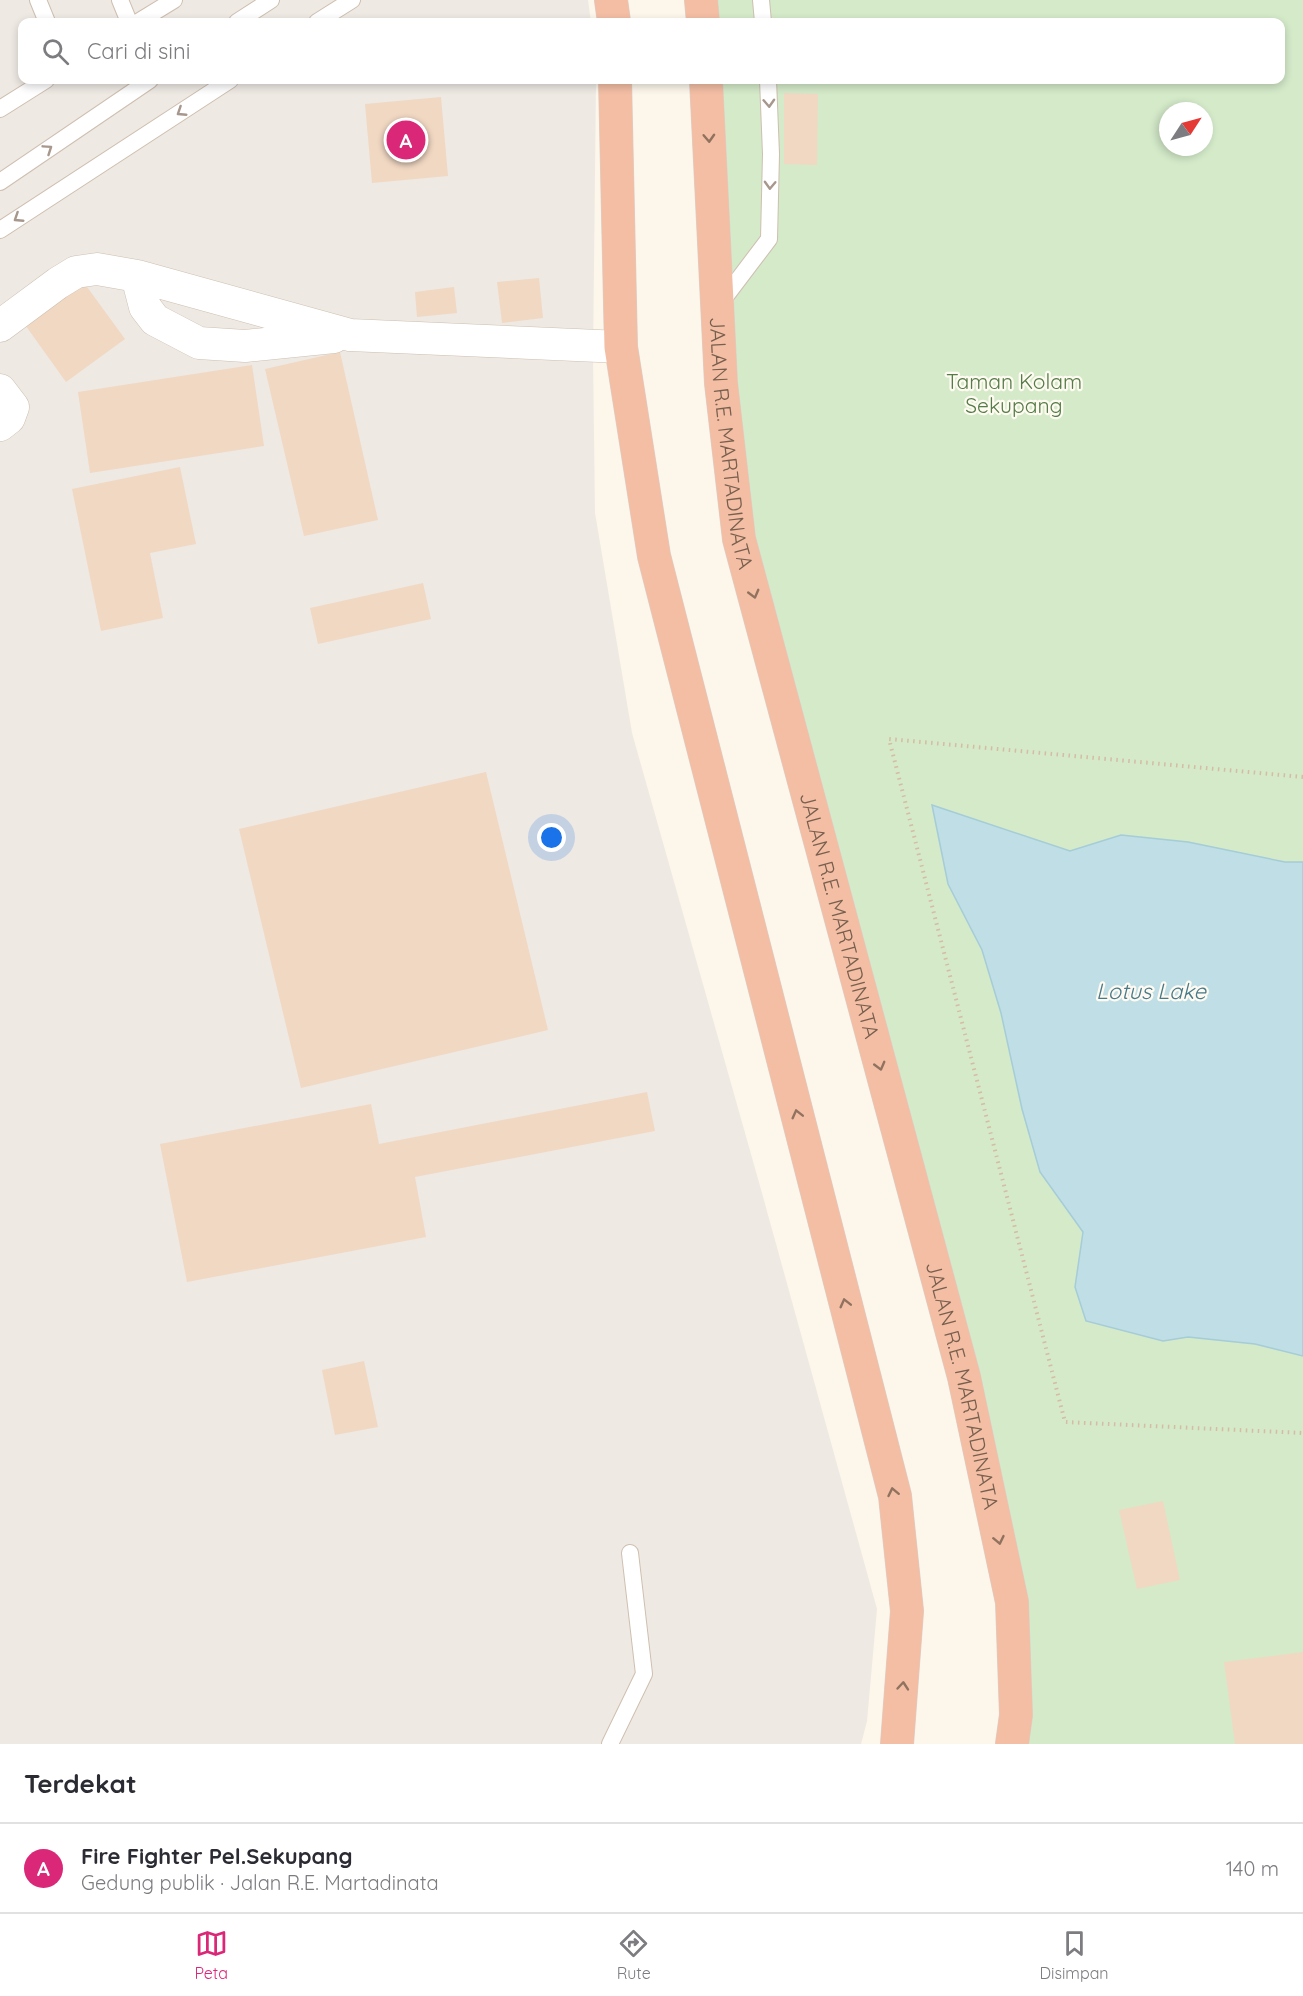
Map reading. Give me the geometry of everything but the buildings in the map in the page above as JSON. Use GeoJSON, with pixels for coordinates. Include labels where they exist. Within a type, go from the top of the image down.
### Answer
{"type":"FeatureCollection","features":[{"type":"Feature","properties":{"kind":"highway"},"geometry":{"type":"LineString","coordinates":[[612,0],[614,18]]}},
{"type":"Feature","properties":{"kind":"highway"},"geometry":{"type":"LineString","coordinates":[[700,0],[702,18]]}},
{"type":"Feature","properties":{"kind":"highway"},"geometry":{"type":"LineString","coordinates":[[615,84],[621,347],[654,556],[895,1496],[908,1611],[897,1744]]}},
{"type":"Feature","properties":{"kind":"highway","name":"JALAN R.E. MARTADINATA"},"geometry":{"type":"LineString","coordinates":[[706,84],[721,383],[739,539],[964,1377],[1012,1602],[1016,1715],[1012,1744]]}},
{"type":"Feature","properties":{"kind":"street"},"geometry":{"type":"LineString","coordinates":[[0,326],[76,272],[97,269],[137,276],[350,335]]}},
{"type":"Feature","properties":{"kind":"street"},"geometry":{"type":"LineString","coordinates":[[137,276],[145,308],[155,320],[199,343],[245,346],[350,335],[621,347]]}},
{"type":"Feature","properties":{"kind":"street"},"geometry":{"type":"LineString","coordinates":[[0,390],[12,407],[9,418],[0,425]]}},
{"type":"Feature","properties":{"kind":"lane"},"geometry":{"type":"LineString","coordinates":[[38,0],[45,18]]}},
{"type":"Feature","properties":{"kind":"lane"},"geometry":{"type":"LineString","coordinates":[[120,0],[127,18]]}},
{"type":"Feature","properties":{"kind":"lane"},"geometry":{"type":"LineString","coordinates":[[145,18],[174,0]]}},
{"type":"Feature","properties":{"kind":"lane"},"geometry":{"type":"LineString","coordinates":[[243,18],[271,0]]}},
{"type":"Feature","properties":{"kind":"lane"},"geometry":{"type":"LineString","coordinates":[[323,18],[352,0]]}},
{"type":"Feature","properties":{"kind":"lane"},"geometry":{"type":"LineString","coordinates":[[761,0],[763,18]]}},
{"type":"Feature","properties":{"kind":"lane"},"geometry":{"type":"LineString","coordinates":[[0,109],[40,84]]}},
{"type":"Feature","properties":{"kind":"lane"},"geometry":{"type":"LineString","coordinates":[[0,182],[144,84]]}},
{"type":"Feature","properties":{"kind":"lane"},"geometry":{"type":"LineString","coordinates":[[0,230],[224,84]]}},
{"type":"Feature","properties":{"kind":"lane"},"geometry":{"type":"LineString","coordinates":[[717,308],[769,239],[771,154],[768,84]]}},
{"type":"Feature","properties":{"kind":"lane"},"geometry":{"type":"LineString","coordinates":[[610,1744],[644,1674],[630,1553]]}},
{"type":"Feature","properties":{"kind":"path"},"geometry":{"type":"LineString","coordinates":[[1303,777],[889,739],[1065,1422],[1303,1433]]}},
{"type":"Feature","properties":{"kind":"shaded area"},"geometry":{"type":"Polygon","coordinates":[[[0,0],[588,0],[590,18],[18,18],[18,84],[596,84],[593,357],[595,513],[632,733],[877,1609],[867,1721],[861,1744],[0,1744],[0,0]]]}},
{"type":"Feature","properties":{"kind":"green space","name":"Taman Kolam Sekupang"},"geometry":{"type":"Polygon","coordinates":[[[701,0],[1303,0],[1303,1744],[1012,1744],[1012,1602],[739,539],[706,84],[1285,84],[1285,18],[703,18],[701,0]]]}},
{"type":"Feature","properties":{"kind":"water","name":"Lotus Lake"},"geometry":{"type":"Polygon","coordinates":[[[932,805],[1070,851],[1121,835],[1188,842],[1285,862],[1303,862],[1303,1356],[1255,1344],[1188,1337],[1163,1341],[1086,1321],[1075,1287],[1083,1232],[1040,1172],[1022,1109],[1001,1013],[982,950],[948,884],[932,805]]]}},
{"type":"Feature","properties":{"kind":"place","name":"Fire Fighter Pel.Sekupang"},"geometry":{"type":"Point","coordinates":[406,140]}}]}
